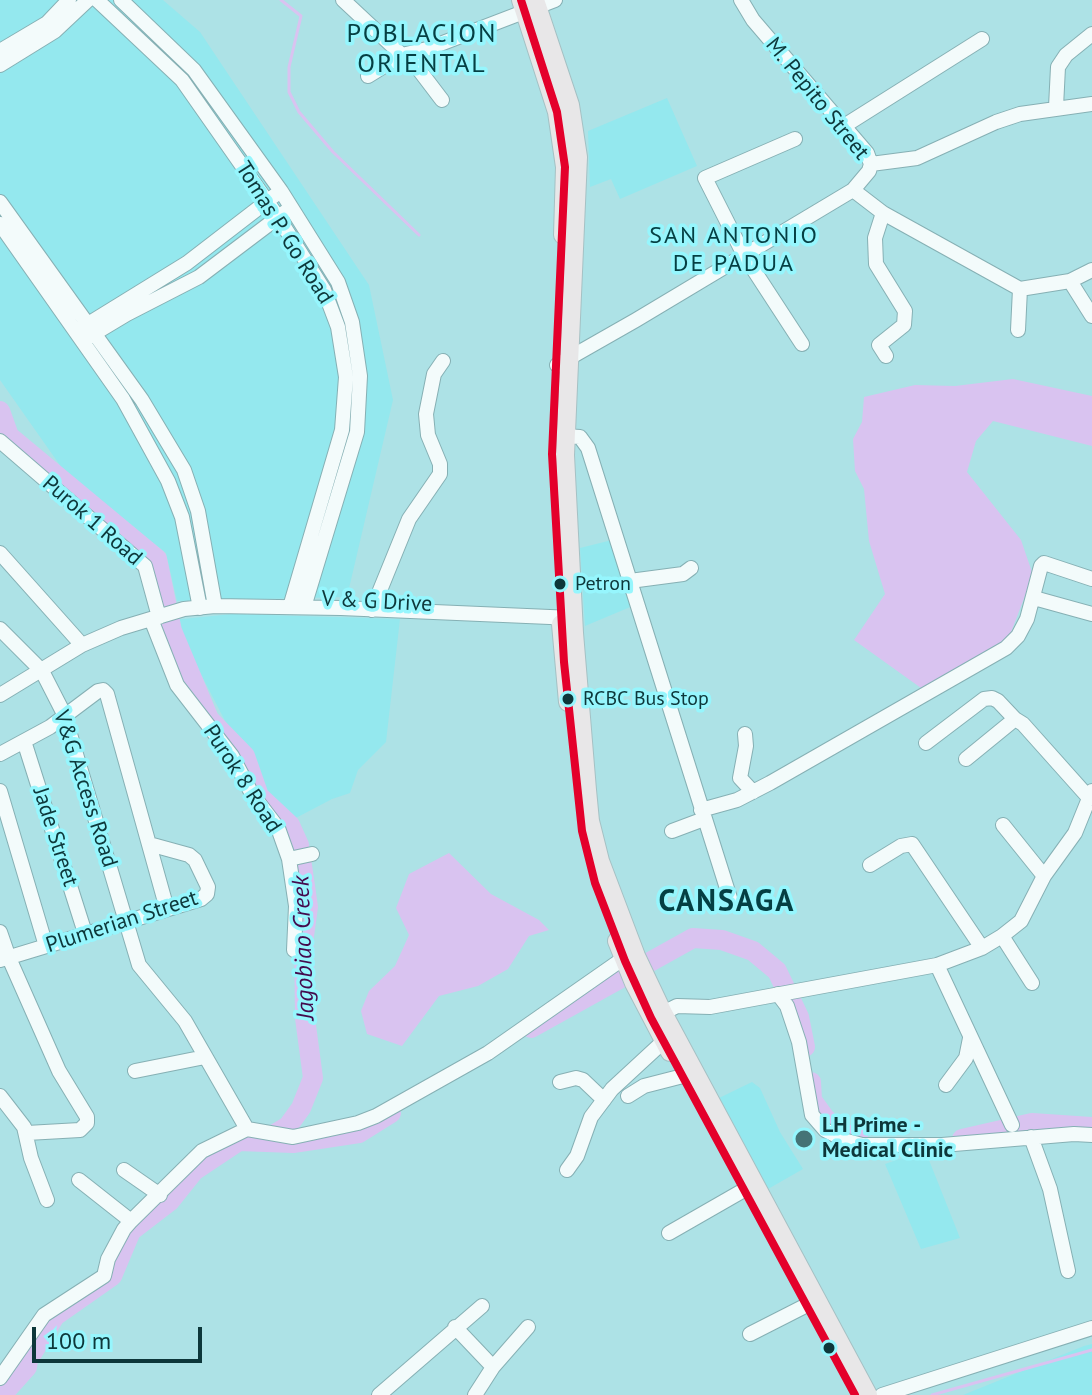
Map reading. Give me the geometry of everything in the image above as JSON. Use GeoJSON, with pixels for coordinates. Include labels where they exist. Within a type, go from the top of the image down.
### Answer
{"type":"FeatureCollection","features":[{"type":"Feature","properties":{"kind":"main road"},"geometry":{"type":"LineString","coordinates":[[530,5],[557,112],[565,167],[562,362],[567,615]]}},
{"type":"Feature","properties":{"kind":"main road"},"geometry":{"type":"LineString","coordinates":[[562,362],[552,454],[567,615],[578,816],[595,883],[628,958],[663,1013],[868,1395]]}},
{"type":"Feature","properties":{"kind":"main road"},"geometry":{"type":"LineString","coordinates":[[640,980],[664,1041],[855,1395]]}},
{"type":"Feature","properties":{"kind":"street"},"geometry":{"type":"LineString","coordinates":[[0,51],[47,23],[69,0]]}},
{"type":"Feature","properties":{"kind":"street"},"geometry":{"type":"LineString","coordinates":[[0,65],[55,31],[88,0]]}},
{"type":"Feature","properties":{"kind":"street","name":"Tomas P. Go Road"},"geometry":{"type":"LineString","coordinates":[[97,0],[182,80],[268,200],[324,290],[338,327],[346,377],[342,430],[298,603]]}},
{"type":"Feature","properties":{"kind":"street","name":"Tomas P. Go Road"},"geometry":{"type":"LineString","coordinates":[[121,0],[194,70],[281,191],[338,282],[352,322],[360,376],[357,432],[298,603]]}},
{"type":"Feature","properties":{"kind":"street"},"geometry":{"type":"LineString","coordinates":[[343,0],[405,55],[442,100]]}},
{"type":"Feature","properties":{"kind":"street"},"geometry":{"type":"LineString","coordinates":[[368,76],[405,55],[530,5],[555,0]]}},
{"type":"Feature","properties":{"kind":"street","name":"M. Pepito Street"},"geometry":{"type":"LineString","coordinates":[[562,362],[853,190],[869,171],[871,164],[867,153],[753,20],[741,0]]}},
{"type":"Feature","properties":{"kind":"street"},"geometry":{"type":"LineString","coordinates":[[1056,107],[1058,67],[1066,55],[1092,34]]}},
{"type":"Feature","properties":{"kind":"street"},"geometry":{"type":"LineString","coordinates":[[844,126],[982,39]]}},
{"type":"Feature","properties":{"kind":"street"},"geometry":{"type":"LineString","coordinates":[[871,164],[917,158],[996,122],[1056,107],[1092,104]]}},
{"type":"Feature","properties":{"kind":"street"},"geometry":{"type":"LineString","coordinates":[[795,139],[705,178],[744,255],[802,344]]}},
{"type":"Feature","properties":{"kind":"street"},"geometry":{"type":"LineString","coordinates":[[853,190],[883,213],[1020,289],[1070,281],[1092,270]]}},
{"type":"Feature","properties":{"kind":"street"},"geometry":{"type":"LineString","coordinates":[[86,332],[187,263],[281,191]]}},
{"type":"Feature","properties":{"kind":"street"},"geometry":{"type":"LineString","coordinates":[[0,202],[86,332]]}},
{"type":"Feature","properties":{"kind":"street"},"geometry":{"type":"LineString","coordinates":[[86,332],[199,277],[291,207]]}},
{"type":"Feature","properties":{"kind":"street"},"geometry":{"type":"LineString","coordinates":[[883,213],[875,238],[876,264],[905,311],[904,325],[879,345],[886,356]]}},
{"type":"Feature","properties":{"kind":"street"},"geometry":{"type":"LineString","coordinates":[[0,224],[142,400],[184,470],[198,511],[206,603]]}},
{"type":"Feature","properties":{"kind":"street"},"geometry":{"type":"LineString","coordinates":[[1070,281],[1092,316]]}},
{"type":"Feature","properties":{"kind":"street"},"geometry":{"type":"LineString","coordinates":[[1018,330],[1020,289]]}},
{"type":"Feature","properties":{"kind":"street"},"geometry":{"type":"LineString","coordinates":[[373,606],[409,519],[440,474],[440,464],[428,435],[426,414],[434,374],[443,361]]}},
{"type":"Feature","properties":{"kind":"street"},"geometry":{"type":"LineString","coordinates":[[565,436],[580,437],[588,448],[730,898]]}},
{"type":"Feature","properties":{"kind":"street","name":"Purok 1 Road"},"geometry":{"type":"LineString","coordinates":[[0,441],[145,566],[167,614]]}},
{"type":"Feature","properties":{"kind":"street"},"geometry":{"type":"LineString","coordinates":[[0,553],[82,645]]}},
{"type":"Feature","properties":{"kind":"street"},"geometry":{"type":"LineString","coordinates":[[672,831],[753,792],[1006,648],[1018,636],[1027,619],[1044,563],[1092,579]]}},
{"type":"Feature","properties":{"kind":"street"},"geometry":{"type":"LineString","coordinates":[[630,581],[683,574],[691,568]]}},
{"type":"Feature","properties":{"kind":"street"},"geometry":{"type":"LineString","coordinates":[[1034,598],[1092,614]]}},
{"type":"Feature","properties":{"kind":"street","name":"V & G Drive"},"geometry":{"type":"LineString","coordinates":[[0,695],[82,645],[121,628],[206,603],[298,603],[567,615]]}},
{"type":"Feature","properties":{"kind":"street","name":"Purok 8 Road"},"geometry":{"type":"LineString","coordinates":[[167,614],[177,685],[232,756],[252,794],[301,856],[294,950]]}},
{"type":"Feature","properties":{"kind":"street","name":"V&G Access Road"},"geometry":{"type":"LineString","coordinates":[[3,636],[42,671],[64,714],[139,965],[185,1021],[253,1131]]}},
{"type":"Feature","properties":{"kind":"street"},"geometry":{"type":"LineString","coordinates":[[0,754],[50,727],[98,691],[107,694],[167,909]]}},
{"type":"Feature","properties":{"kind":"street"},"geometry":{"type":"LineString","coordinates":[[663,1013],[677,1006],[710,1007],[937,965],[982,948],[1021,921],[1044,876],[1075,833],[1091,795],[1023,724],[992,698],[984,699],[926,743]]}},
{"type":"Feature","properties":{"kind":"street"},"geometry":{"type":"LineString","coordinates":[[966,759],[1015,719]]}},
{"type":"Feature","properties":{"kind":"street"},"geometry":{"type":"LineString","coordinates":[[745,734],[740,778],[753,792]]}},
{"type":"Feature","properties":{"kind":"street","name":"Jade Street"},"geometry":{"type":"LineString","coordinates":[[24,741],[85,933]]}},
{"type":"Feature","properties":{"kind":"street"},"geometry":{"type":"LineString","coordinates":[[0,791],[46,946]]}},
{"type":"Feature","properties":{"kind":"street"},"geometry":{"type":"LineString","coordinates":[[1003,825],[1044,876]]}},
{"type":"Feature","properties":{"kind":"street","name":"Plumerian Street"},"geometry":{"type":"LineString","coordinates":[[4,959],[201,899],[207,894],[208,887],[195,860],[189,855],[149,844]]}},
{"type":"Feature","properties":{"kind":"street"},"geometry":{"type":"LineString","coordinates":[[870,865],[901,846],[912,844],[982,948]]}},
{"type":"Feature","properties":{"kind":"street"},"geometry":{"type":"LineString","coordinates":[[0,932],[4,959],[59,1071],[87,1117],[87,1123],[80,1130],[27,1133]]}},
{"type":"Feature","properties":{"kind":"street"},"geometry":{"type":"LineString","coordinates":[[1002,936],[1032,983]]}},
{"type":"Feature","properties":{"kind":"street"},"geometry":{"type":"LineString","coordinates":[[0,1378],[44,1315],[104,1276],[108,1259],[124,1229],[202,1151],[253,1131],[293,1137],[376,1116],[488,1053],[628,958]]}},
{"type":"Feature","properties":{"kind":"street"},"geometry":{"type":"LineString","coordinates":[[937,965],[1012,1125]]}},
{"type":"Feature","properties":{"kind":"street"},"geometry":{"type":"LineString","coordinates":[[785,993],[806,1066],[812,1115],[825,1130],[862,1145],[942,1145],[1092,1135]]}},
{"type":"Feature","properties":{"kind":"street"},"geometry":{"type":"LineString","coordinates":[[946,1085],[966,1058],[970,1038]]}},
{"type":"Feature","properties":{"kind":"street"},"geometry":{"type":"LineString","coordinates":[[567,1170],[577,1156],[591,1117],[604,1100],[664,1041]]}},
{"type":"Feature","properties":{"kind":"street"},"geometry":{"type":"LineString","coordinates":[[135,1071],[205,1057]]}},
{"type":"Feature","properties":{"kind":"street"},"geometry":{"type":"LineString","coordinates":[[628,1096],[644,1086],[683,1076]]}},
{"type":"Feature","properties":{"kind":"street"},"geometry":{"type":"LineString","coordinates":[[560,1082],[576,1078],[583,1080],[604,1100]]}},
{"type":"Feature","properties":{"kind":"street"},"geometry":{"type":"LineString","coordinates":[[0,1096],[27,1133],[31,1158],[47,1200]]}},
{"type":"Feature","properties":{"kind":"street"},"geometry":{"type":"LineString","coordinates":[[1031,1137],[1050,1189],[1068,1271]]}},
{"type":"Feature","properties":{"kind":"street"},"geometry":{"type":"LineString","coordinates":[[124,1170],[160,1195]]}},
{"type":"Feature","properties":{"kind":"street"},"geometry":{"type":"LineString","coordinates":[[79,1180],[131,1221]]}},
{"type":"Feature","properties":{"kind":"street"},"geometry":{"type":"LineString","coordinates":[[669,1233],[744,1190]]}},
{"type":"Feature","properties":{"kind":"street"},"geometry":{"type":"LineString","coordinates":[[750,1334],[807,1305]]}},
{"type":"Feature","properties":{"kind":"street"},"geometry":{"type":"LineString","coordinates":[[379,1395],[482,1306]]}},
{"type":"Feature","properties":{"kind":"street"},"geometry":{"type":"LineString","coordinates":[[455,1327],[493,1367]]}},
{"type":"Feature","properties":{"kind":"street"},"geometry":{"type":"LineString","coordinates":[[475,1395],[493,1367],[528,1327]]}},
{"type":"Feature","properties":{"kind":"street"},"geometry":{"type":"LineString","coordinates":[[882,1395],[1092,1328]]}},
{"type":"Feature","properties":{"kind":"shaded area"},"geometry":{"type":"Polygon","coordinates":[[[0,0],[163,0],[200,32],[369,285],[393,400],[347,597],[177,601],[166,553],[64,471],[0,380],[0,0]]]}},
{"type":"Feature","properties":{"kind":"shaded area"},"geometry":{"type":"Polygon","coordinates":[[[667,98],[697,166],[620,199],[611,179],[590,187],[588,131],[667,98]]]}},
{"type":"Feature","properties":{"kind":"shaded area"},"geometry":{"type":"Polygon","coordinates":[[[1013,379],[1092,396],[1092,446],[993,421],[976,441],[967,472],[1021,540],[1033,575],[1005,648],[928,693],[854,640],[885,594],[869,541],[864,489],[855,471],[853,439],[862,422],[864,397],[915,385],[955,386],[1013,379]]]}},
{"type":"Feature","properties":{"kind":"shaded area"},"geometry":{"type":"Polygon","coordinates":[[[616,539],[635,605],[585,626],[580,548],[616,539]]]}},
{"type":"Feature","properties":{"kind":"shaded area"},"geometry":{"type":"Polygon","coordinates":[[[232,614],[400,619],[386,742],[358,770],[350,793],[292,820],[256,781],[173,620],[232,614]]]}},
{"type":"Feature","properties":{"kind":"shaded area"},"geometry":{"type":"Polygon","coordinates":[[[449,853],[491,894],[539,920],[549,930],[529,936],[508,969],[478,986],[439,996],[402,1046],[367,1034],[361,1011],[369,991],[395,966],[409,935],[396,908],[409,874],[449,853]]]}},
{"type":"Feature","properties":{"kind":"shaded area"},"geometry":{"type":"Polygon","coordinates":[[[752,1082],[760,1088],[780,1132],[803,1169],[768,1189],[717,1099],[752,1082]]]}},
{"type":"Feature","properties":{"kind":"shaded area"},"geometry":{"type":"Polygon","coordinates":[[[925,1150],[960,1238],[921,1249],[885,1164],[925,1150]]]}},
{"type":"Feature","properties":{"kind":"shaded area"},"geometry":{"type":"Polygon","coordinates":[[[1092,1344],[1092,1395],[963,1395],[1084,1346],[1092,1344]]]}},
{"type":"Feature","properties":{"kind":"waterway"},"geometry":{"type":"LineString","coordinates":[[281,0],[301,16],[289,67],[289,92],[299,112],[333,152],[419,235]]}},
{"type":"Feature","properties":{"kind":"waterway","name":"Jagobiao Creek"},"geometry":{"type":"LineString","coordinates":[[0,411],[9,436],[157,559],[172,631],[209,719],[245,756],[259,796],[290,825],[299,845],[308,907],[304,936],[305,1018],[313,1078],[301,1108],[288,1126],[263,1141]]}},
{"type":"Feature","properties":{"kind":"waterway"},"geometry":{"type":"LineString","coordinates":[[531,1028],[693,938],[722,940],[753,951],[777,971],[799,1017],[805,1047]]}},
{"type":"Feature","properties":{"kind":"waterway"},"geometry":{"type":"LineString","coordinates":[[811,1082],[812,1100],[825,1118],[841,1133],[858,1137]]}},
{"type":"Feature","properties":{"kind":"waterway"},"geometry":{"type":"LineString","coordinates":[[2,1395],[27,1367],[28,1360],[55,1316],[112,1276],[131,1231],[170,1201],[194,1171],[239,1141],[293,1143],[359,1133],[391,1113]]}},
{"type":"Feature","properties":{"kind":"waterway"},"geometry":{"type":"LineString","coordinates":[[962,1139],[1032,1123],[1092,1127]]}},
{"type":"Feature","properties":{"kind":"waterway"},"geometry":{"type":"LineString","coordinates":[[932,1395],[1092,1350]]}},
{"type":"Feature","properties":{"kind":"transit line"},"geometry":{"type":"LineString","coordinates":[[521,0],[557,112],[565,167],[552,454],[564,662],[582,831],[595,883],[651,1018],[855,1395]]}},
{"type":"Feature","properties":{"kind":"place","name":"Petron"},"geometry":{"type":"Point","coordinates":[560,584]}},
{"type":"Feature","properties":{"kind":"place","name":"RCBC Bus Stop"},"geometry":{"type":"Point","coordinates":[568,699]}},
{"type":"Feature","properties":{"kind":"place","name":"LH Prime - Medical Clinic"},"geometry":{"type":"Point","coordinates":[804,1139]}},
{"type":"Feature","properties":{"kind":"district","name":"POBLACION ORIENTAL"},"geometry":{"type":"Point","coordinates":[422,50]}},
{"type":"Feature","properties":{"kind":"district","name":"SAN ANTONIO DE PADUA"},"geometry":{"type":"Point","coordinates":[734,250]}},
{"type":"Feature","properties":{"kind":"district","name":"CANSAGA"},"geometry":{"type":"Point","coordinates":[727,902]}}]}
